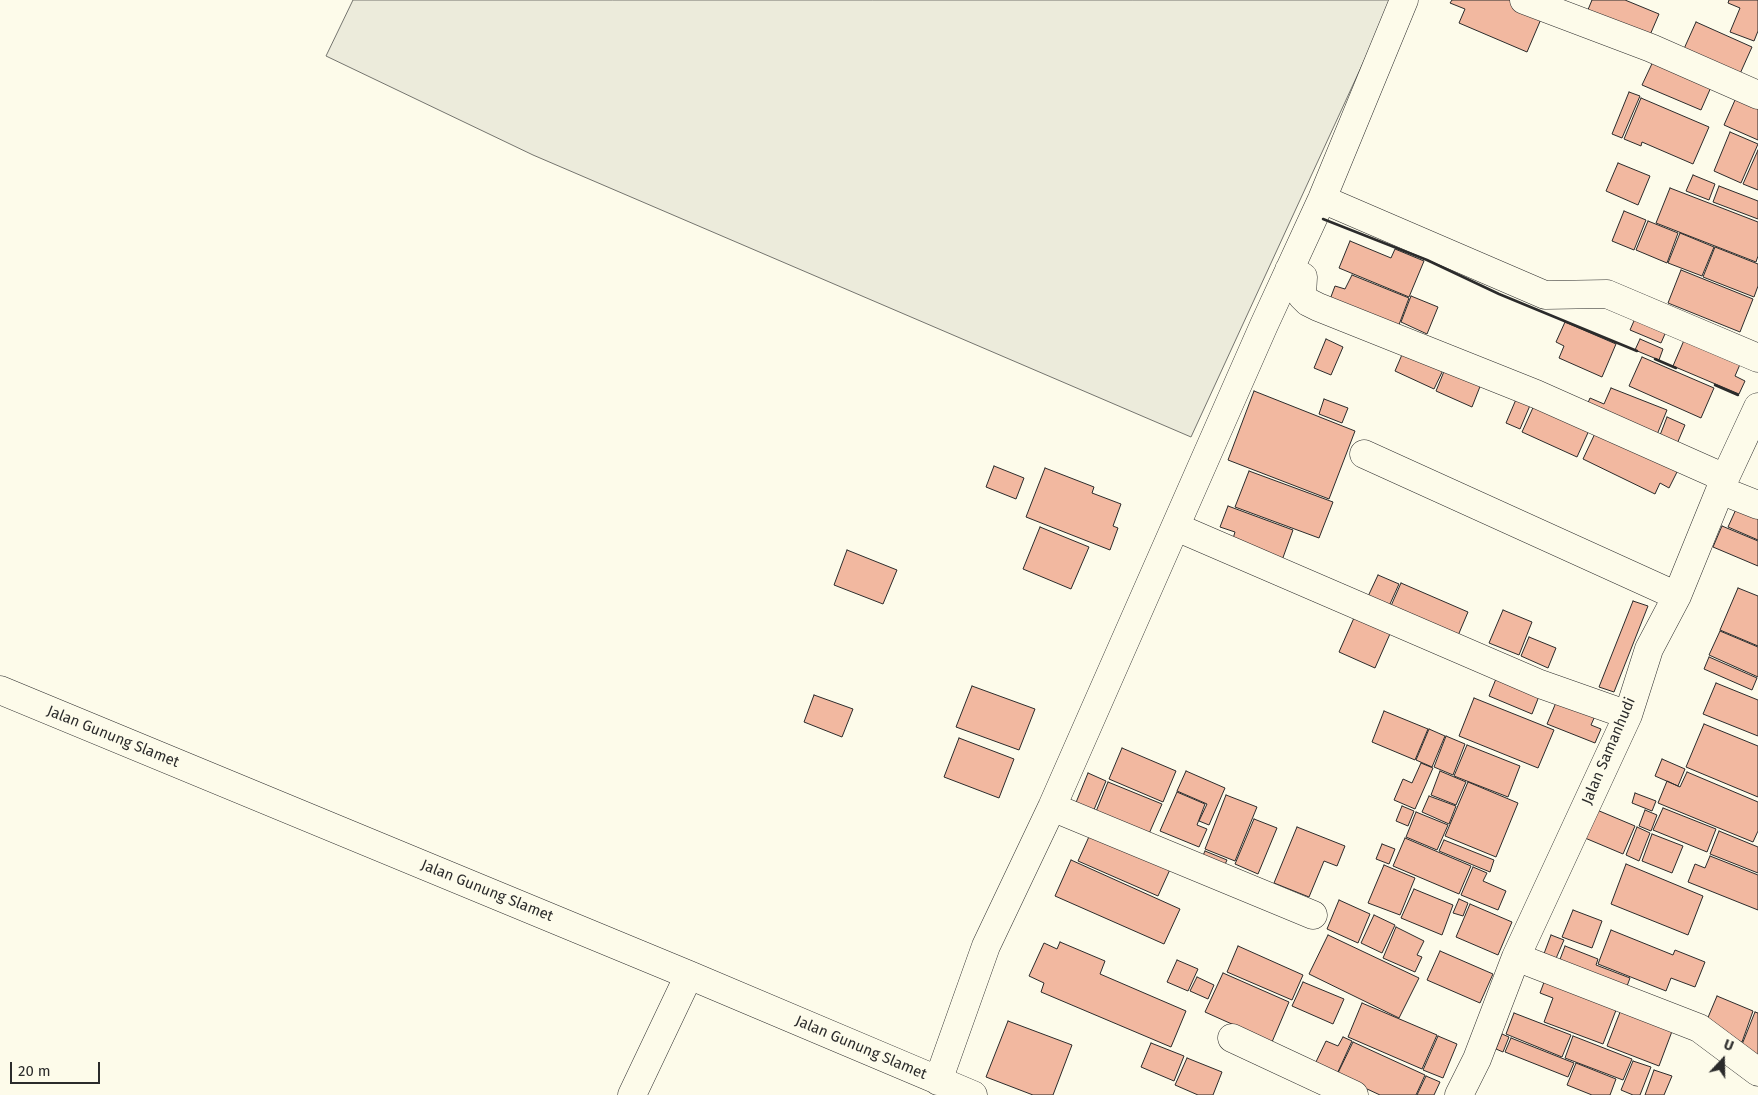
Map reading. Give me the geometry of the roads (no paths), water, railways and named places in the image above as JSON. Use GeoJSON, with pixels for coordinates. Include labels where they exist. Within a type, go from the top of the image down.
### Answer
{"type":"FeatureCollection","features":[{"type":"Feature","properties":{"kind":"street"},"geometry":{"type":"LineString","coordinates":[[938,1082],[986,946],[1052,807],[1322,199],[1404,0]]}},
{"type":"Feature","properties":{"kind":"street"},"geometry":{"type":"LineString","coordinates":[[1524,0],[1651,48],[1758,95]]}},
{"type":"Feature","properties":{"kind":"street"},"geometry":{"type":"LineString","coordinates":[[1322,199],[1545,295],[1607,294],[1758,358]]}},
{"type":"Feature","properties":{"kind":"street"},"geometry":{"type":"LineString","coordinates":[[1289,270],[1303,277],[1302,296],[1308,302],[1536,394],[1723,484],[1758,505]]}},
{"type":"Feature","properties":{"kind":"street","name":"Jalan Samanhudi"},"geometry":{"type":"LineString","coordinates":[[1459,1095],[1477,1059],[1516,957],[1628,715],[1649,650],[1677,596],[1723,484],[1758,407]]}},
{"type":"Feature","properties":{"kind":"street"},"geometry":{"type":"LineString","coordinates":[[1364,454],[1677,596]]}},
{"type":"Feature","properties":{"kind":"street"},"geometry":{"type":"LineString","coordinates":[[1176,527],[1540,684],[1628,715]]}},
{"type":"Feature","properties":{"kind":"street","name":"Jalan Gunung Slamet"},"geometry":{"type":"LineString","coordinates":[[0,690],[690,975],[938,1082],[973,1095]]}},
{"type":"Feature","properties":{"kind":"street"},"geometry":{"type":"LineString","coordinates":[[1052,807],[1313,915]]}},
{"type":"Feature","properties":{"kind":"street"},"geometry":{"type":"LineString","coordinates":[[1516,957],[1700,1028],[1758,1072]]}},
{"type":"Feature","properties":{"kind":"street"},"geometry":{"type":"LineString","coordinates":[[632,1095],[690,975]]}},
{"type":"Feature","properties":{"kind":"street"},"geometry":{"type":"LineString","coordinates":[[1232,1038],[1354,1095]]}}]}
